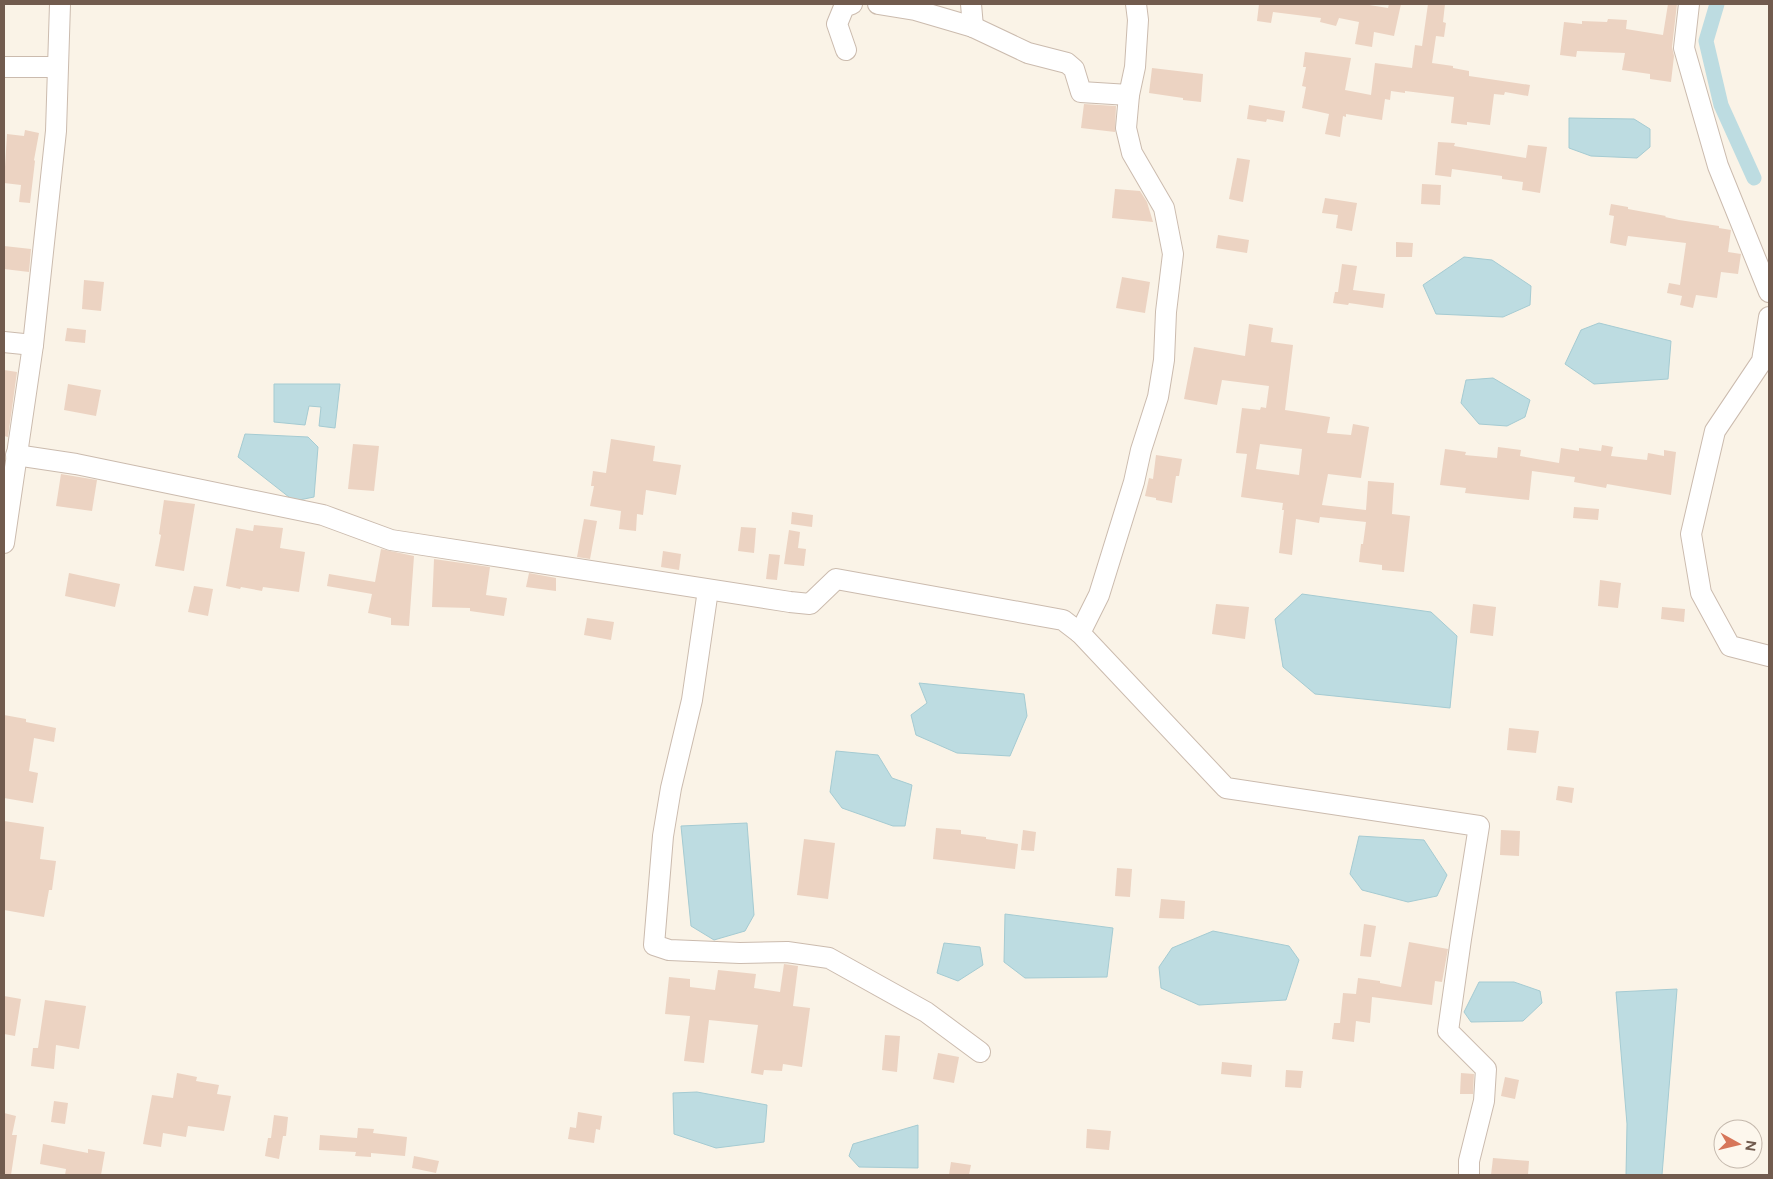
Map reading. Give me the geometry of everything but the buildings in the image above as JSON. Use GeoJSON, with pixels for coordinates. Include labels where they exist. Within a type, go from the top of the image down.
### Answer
{"type":"FeatureCollection","features":[{"type":"Feature","properties":{"kind":"street"},"geometry":{"type":"LineString","coordinates":[[4,543],[32,344],[56,131],[60,4]]}},
{"type":"Feature","properties":{"kind":"street"},"geometry":{"type":"LineString","coordinates":[[846,50],[837,24],[844,7],[852,4]]}},
{"type":"Feature","properties":{"kind":"street"},"geometry":{"type":"LineString","coordinates":[[878,4],[915,10],[972,27],[1028,53],[1067,63],[1074,69],[1082,92],[1129,95]]}},
{"type":"Feature","properties":{"kind":"street"},"geometry":{"type":"LineString","coordinates":[[971,4],[972,27]]}},
{"type":"Feature","properties":{"kind":"street"},"geometry":{"type":"LineString","coordinates":[[1080,633],[1099,595],[1131,491],[1141,450],[1158,397],[1164,360],[1166,312],[1173,254],[1164,208],[1132,153],[1126,128],[1129,95],[1136,67],[1138,20],[1136,4]]}},
{"type":"Feature","properties":{"kind":"street"},"geometry":{"type":"LineString","coordinates":[[1689,4],[1684,48],[1718,166],[1769,292]]}},
{"type":"Feature","properties":{"kind":"street"},"geometry":{"type":"LineString","coordinates":[[4,67],[57,68]]}},
{"type":"Feature","properties":{"kind":"street"},"geometry":{"type":"LineString","coordinates":[[1769,317],[1762,360],[1715,431],[1691,534],[1701,593],[1730,646],[1769,656]]}},
{"type":"Feature","properties":{"kind":"street"},"geometry":{"type":"LineString","coordinates":[[4,342],[32,344]]}},
{"type":"Feature","properties":{"kind":"street"},"geometry":{"type":"LineString","coordinates":[[16,455],[76,464],[323,515],[391,540],[708,590],[810,604],[836,578],[1063,620],[1080,633],[1226,788],[1479,826],[1448,1031],[1486,1069],[1484,1101],[1469,1161],[1469,1175]]}},
{"type":"Feature","properties":{"kind":"street"},"geometry":{"type":"LineString","coordinates":[[708,590],[692,700],[671,788],[662,836],[654,945],[669,950],[740,953],[787,952],[829,958],[926,1012],[980,1052]]}},
{"type":"Feature","properties":{"kind":"water"},"geometry":{"type":"Polygon","coordinates":[[[1569,118],[1634,119],[1650,129],[1650,147],[1637,158],[1591,156],[1569,148],[1569,118]]]}},
{"type":"Feature","properties":{"kind":"water"},"geometry":{"type":"Polygon","coordinates":[[[1464,257],[1492,260],[1531,286],[1530,305],[1503,317],[1436,314],[1423,285],[1464,257]]]}},
{"type":"Feature","properties":{"kind":"water"},"geometry":{"type":"Polygon","coordinates":[[[1599,323],[1671,341],[1668,379],[1594,384],[1565,364],[1581,330],[1599,323]]]}},
{"type":"Feature","properties":{"kind":"water"},"geometry":{"type":"Polygon","coordinates":[[[1493,378],[1530,400],[1525,417],[1507,426],[1479,424],[1461,403],[1466,380],[1493,378]]]}},
{"type":"Feature","properties":{"kind":"water"},"geometry":{"type":"Polygon","coordinates":[[[274,384],[340,384],[335,428],[319,426],[321,407],[309,406],[305,425],[274,422],[274,384]]]}},
{"type":"Feature","properties":{"kind":"water"},"geometry":{"type":"Polygon","coordinates":[[[245,434],[308,437],[318,447],[314,497],[294,501],[238,457],[245,434]]]}},
{"type":"Feature","properties":{"kind":"water"},"geometry":{"type":"Polygon","coordinates":[[[1302,594],[1431,612],[1457,636],[1450,708],[1315,694],[1283,667],[1275,619],[1302,594]]]}},
{"type":"Feature","properties":{"kind":"water"},"geometry":{"type":"Polygon","coordinates":[[[919,683],[1024,694],[1027,716],[1010,756],[957,753],[916,735],[911,715],[927,703],[919,683]]]}},
{"type":"Feature","properties":{"kind":"water"},"geometry":{"type":"Polygon","coordinates":[[[836,751],[878,755],[892,778],[912,785],[905,826],[893,826],[842,808],[830,792],[836,751]]]}},
{"type":"Feature","properties":{"kind":"water"},"geometry":{"type":"Polygon","coordinates":[[[747,823],[754,915],[745,931],[714,940],[691,926],[681,826],[747,823]]]}},
{"type":"Feature","properties":{"kind":"water"},"geometry":{"type":"Polygon","coordinates":[[[1359,836],[1424,840],[1447,875],[1437,896],[1408,902],[1362,890],[1350,874],[1359,836]]]}},
{"type":"Feature","properties":{"kind":"water"},"geometry":{"type":"Polygon","coordinates":[[[1005,914],[1113,928],[1107,977],[1025,978],[1004,962],[1005,914]]]}},
{"type":"Feature","properties":{"kind":"water"},"geometry":{"type":"Polygon","coordinates":[[[1213,931],[1289,946],[1299,960],[1286,1000],[1199,1005],[1161,988],[1159,967],[1172,948],[1213,931]]]}},
{"type":"Feature","properties":{"kind":"water"},"geometry":{"type":"Polygon","coordinates":[[[944,943],[980,947],[983,965],[958,981],[937,973],[944,943]]]}},
{"type":"Feature","properties":{"kind":"water"},"geometry":{"type":"Polygon","coordinates":[[[1479,982],[1514,982],[1540,991],[1542,1003],[1523,1021],[1471,1022],[1464,1012],[1479,982]]]}},
{"type":"Feature","properties":{"kind":"water"},"geometry":{"type":"Polygon","coordinates":[[[1677,989],[1662,1175],[1626,1175],[1627,1124],[1616,992],[1677,989]]]}},
{"type":"Feature","properties":{"kind":"water"},"geometry":{"type":"Polygon","coordinates":[[[697,1092],[767,1105],[764,1142],[716,1148],[674,1134],[673,1093],[697,1092]]]}},
{"type":"Feature","properties":{"kind":"water"},"geometry":{"type":"Polygon","coordinates":[[[918,1125],[918,1168],[859,1167],[849,1156],[853,1144],[918,1125]]]}},
{"type":"Feature","properties":{"kind":"waterway"},"geometry":{"type":"LineString","coordinates":[[1717,4],[1706,41],[1721,105],[1754,178]]}}]}
